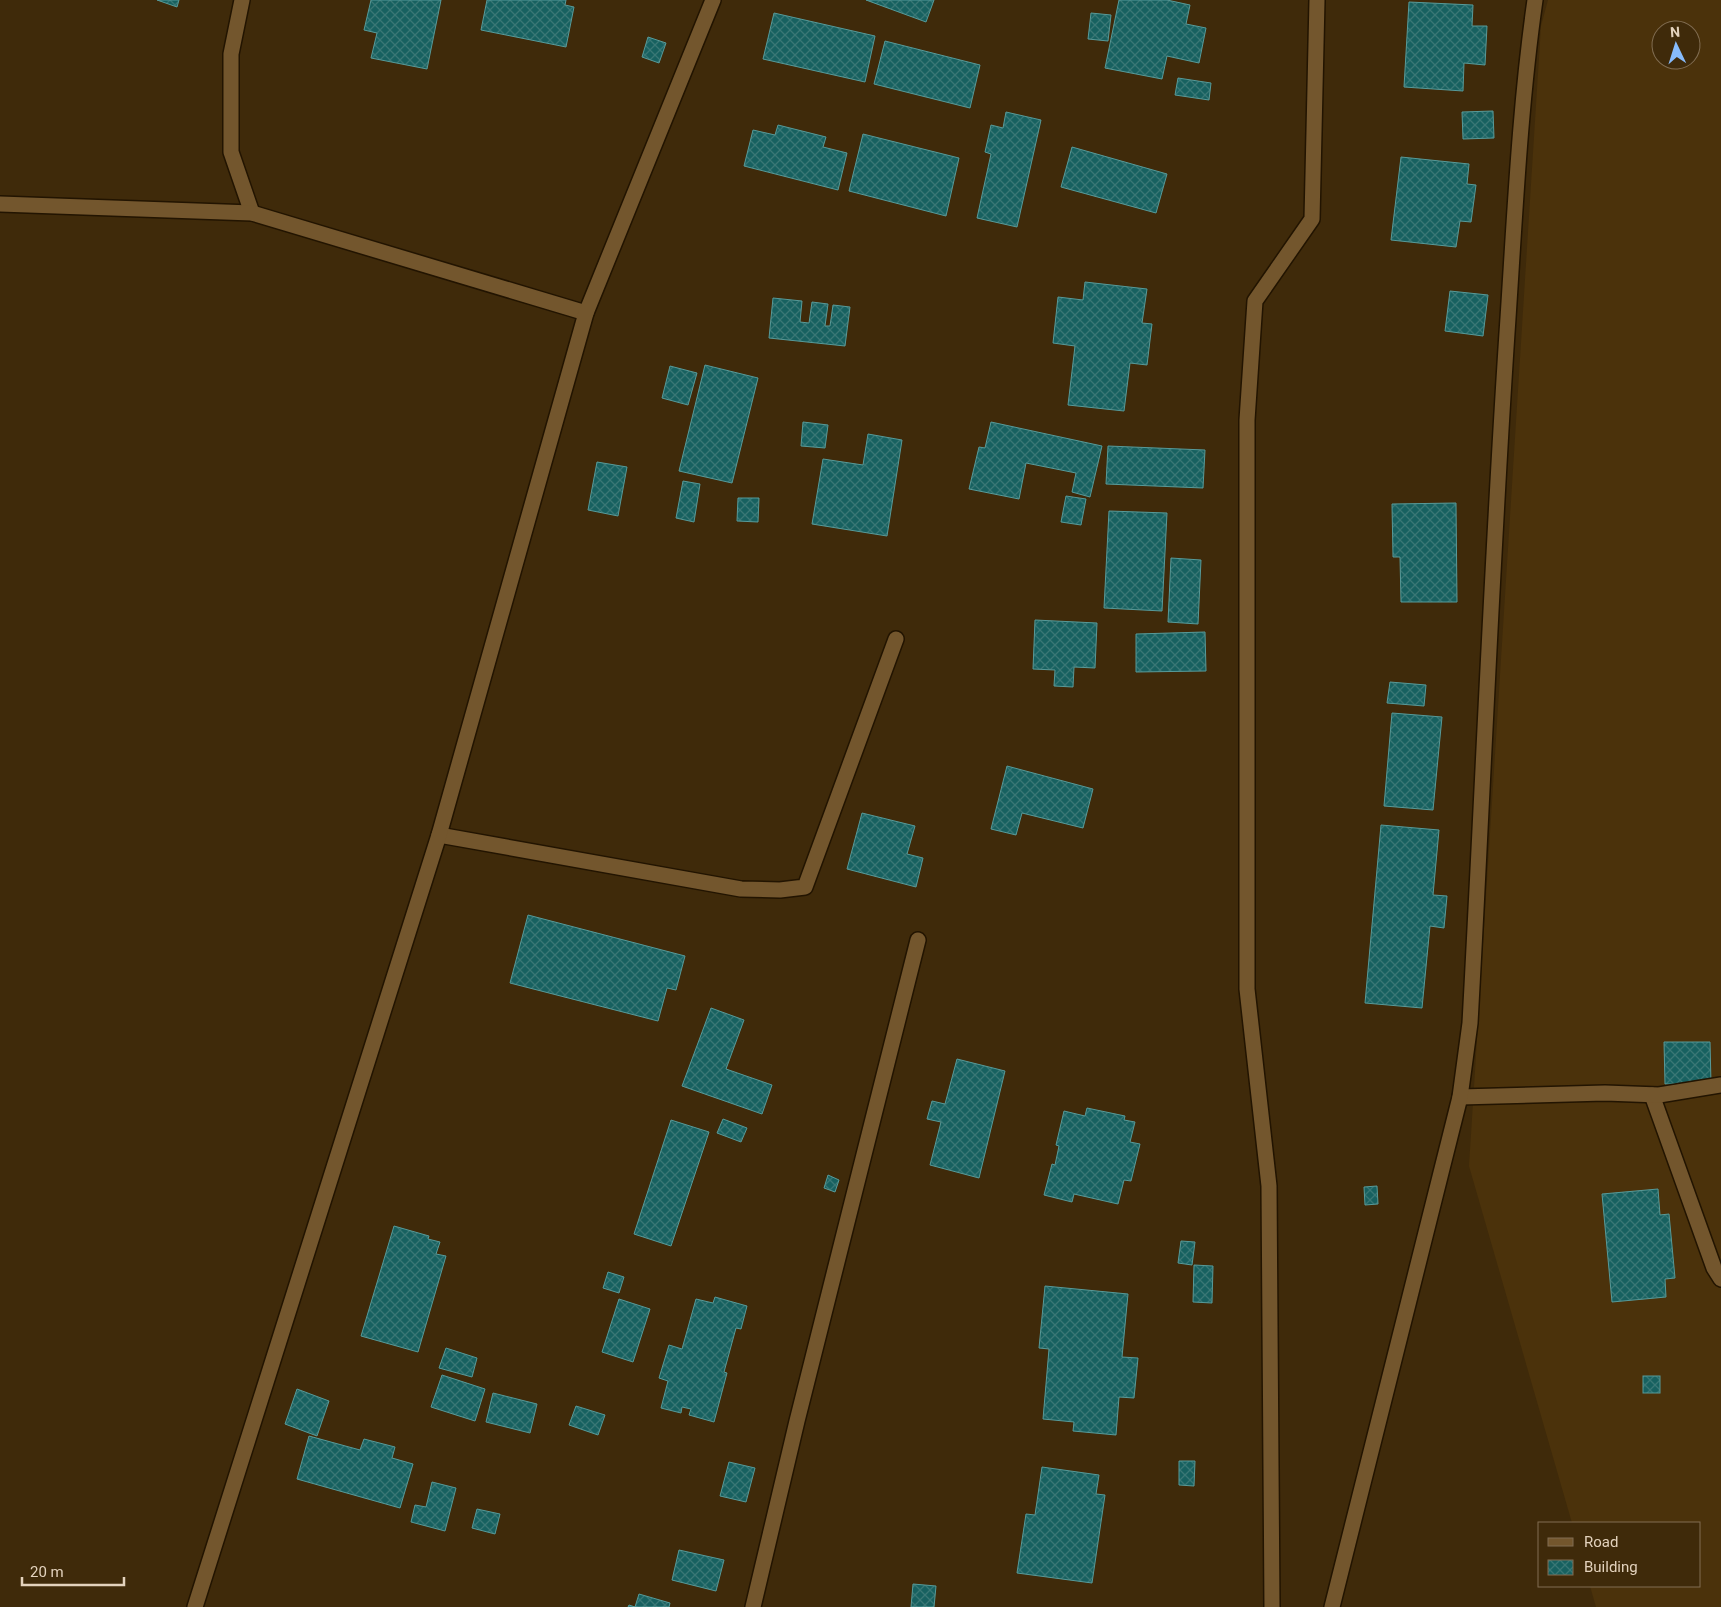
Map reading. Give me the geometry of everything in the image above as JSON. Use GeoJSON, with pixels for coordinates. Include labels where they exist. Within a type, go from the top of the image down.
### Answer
{"type":"FeatureCollection","features":[{"type":"Feature","properties":{"kind":"street"},"geometry":{"type":"LineString","coordinates":[[242,0],[231,54],[231,152],[252,213]]}},
{"type":"Feature","properties":{"kind":"street"},"geometry":{"type":"LineString","coordinates":[[195,1607],[439,835],[586,312],[713,0]]}},
{"type":"Feature","properties":{"kind":"street"},"geometry":{"type":"LineString","coordinates":[[1272,1607],[1269,1186],[1247,989],[1247,420],[1255,301],[1312,219],[1317,0]]}},
{"type":"Feature","properties":{"kind":"street"},"geometry":{"type":"LineString","coordinates":[[1332,1607],[1460,1097],[1470,1023],[1497,486],[1519,164],[1529,45],[1535,0]]}},
{"type":"Feature","properties":{"kind":"street"},"geometry":{"type":"LineString","coordinates":[[0,204],[252,213],[586,312]]}},
{"type":"Feature","properties":{"kind":"street"},"geometry":{"type":"LineString","coordinates":[[439,835],[741,889],[780,890],[805,887],[896,639]]}},
{"type":"Feature","properties":{"kind":"street"},"geometry":{"type":"LineString","coordinates":[[753,1607],[799,1412],[918,940]]}},
{"type":"Feature","properties":{"kind":"street"},"geometry":{"type":"LineString","coordinates":[[1460,1097],[1605,1093],[1652,1095],[1686,1092],[1721,1085]]}},
{"type":"Feature","properties":{"kind":"street"},"geometry":{"type":"LineString","coordinates":[[1652,1095],[1710,1259],[1721,1279]]}},
{"type":"Feature","properties":{"kind":"shaded area"},"geometry":{"type":"Polygon","coordinates":[[[1548,0],[1721,0],[1721,1607],[1596,1607],[1590,1587],[1701,1587],[1701,1522],[1572,1522],[1469,1166],[1541,26],[1548,0]]]}},
{"type":"Feature","properties":{"kind":"building"},"geometry":{"type":"Polygon","coordinates":[[[157,0],[179,0],[177,7],[157,0]]]}},
{"type":"Feature","properties":{"kind":"building"},"geometry":{"type":"Polygon","coordinates":[[[371,0],[441,0],[427,69],[371,58],[377,33],[364,30],[371,0]]]}},
{"type":"Feature","properties":{"kind":"building"},"geometry":{"type":"Polygon","coordinates":[[[487,0],[566,0],[565,5],[574,7],[566,47],[481,30],[487,0]]]}},
{"type":"Feature","properties":{"kind":"building"},"geometry":{"type":"Polygon","coordinates":[[[866,0],[934,0],[926,22],[866,0]]]}},
{"type":"Feature","properties":{"kind":"building"},"geometry":{"type":"Polygon","coordinates":[[[1119,0],[1167,0],[1190,5],[1186,24],[1206,28],[1199,63],[1167,56],[1162,79],[1105,68],[1119,0]]]}},
{"type":"Feature","properties":{"kind":"building"},"geometry":{"type":"Polygon","coordinates":[[[1409,2],[1473,5],[1472,26],[1487,26],[1485,65],[1464,63],[1463,91],[1404,87],[1409,2]]]}},
{"type":"Feature","properties":{"kind":"building"},"geometry":{"type":"Polygon","coordinates":[[[774,13],[875,36],[865,82],[763,59],[774,13]]]}},
{"type":"Feature","properties":{"kind":"building"},"geometry":{"type":"Polygon","coordinates":[[[1091,13],[1111,15],[1108,41],[1088,39],[1091,13]]]}},
{"type":"Feature","properties":{"kind":"building"},"geometry":{"type":"Polygon","coordinates":[[[648,37],[666,43],[659,63],[642,57],[648,37]]]}},
{"type":"Feature","properties":{"kind":"building"},"geometry":{"type":"Polygon","coordinates":[[[885,41],[980,65],[970,108],[874,84],[885,41]]]}},
{"type":"Feature","properties":{"kind":"building"},"geometry":{"type":"Polygon","coordinates":[[[1178,78],[1211,83],[1209,100],[1175,95],[1178,78]]]}},
{"type":"Feature","properties":{"kind":"building"},"geometry":{"type":"Polygon","coordinates":[[[1493,111],[1494,138],[1463,139],[1462,112],[1493,111]]]}},
{"type":"Feature","properties":{"kind":"building"},"geometry":{"type":"Polygon","coordinates":[[[1006,112],[1041,120],[1017,227],[977,218],[991,154],[985,152],[991,125],[1003,128],[1006,112]]]}},
{"type":"Feature","properties":{"kind":"building"},"geometry":{"type":"Polygon","coordinates":[[[778,125],[826,137],[823,147],[847,153],[838,190],[744,166],[753,130],[775,135],[778,125]]]}},
{"type":"Feature","properties":{"kind":"building"},"geometry":{"type":"Polygon","coordinates":[[[863,134],[959,158],[946,216],[849,191],[863,134]]]}},
{"type":"Feature","properties":{"kind":"building"},"geometry":{"type":"Polygon","coordinates":[[[1072,147],[1167,174],[1156,213],[1061,187],[1072,147]]]}},
{"type":"Feature","properties":{"kind":"building"},"geometry":{"type":"Polygon","coordinates":[[[1401,157],[1469,164],[1467,184],[1476,185],[1471,222],[1460,221],[1456,247],[1391,240],[1401,157]]]}},
{"type":"Feature","properties":{"kind":"building"},"geometry":{"type":"Polygon","coordinates":[[[1085,282],[1147,289],[1142,323],[1152,324],[1147,365],[1130,363],[1124,411],[1068,405],[1075,346],[1053,343],[1058,297],[1083,300],[1085,282]]]}},
{"type":"Feature","properties":{"kind":"building"},"geometry":{"type":"Polygon","coordinates":[[[1450,291],[1488,295],[1483,336],[1445,331],[1450,291]]]}},
{"type":"Feature","properties":{"kind":"building"},"geometry":{"type":"Polygon","coordinates":[[[773,298],[802,301],[800,322],[809,323],[812,302],[828,304],[825,326],[830,326],[833,305],[850,307],[845,346],[769,338],[773,298]]]}},
{"type":"Feature","properties":{"kind":"building"},"geometry":{"type":"Polygon","coordinates":[[[705,365],[758,378],[732,483],[679,471],[705,365]]]}},
{"type":"Feature","properties":{"kind":"building"},"geometry":{"type":"Polygon","coordinates":[[[670,366],[697,373],[688,405],[662,398],[670,366]]]}},
{"type":"Feature","properties":{"kind":"building"},"geometry":{"type":"Polygon","coordinates":[[[803,422],[828,425],[825,448],[801,446],[803,422]]]}},
{"type":"Feature","properties":{"kind":"building"},"geometry":{"type":"Polygon","coordinates":[[[991,422],[1102,446],[1090,497],[1072,492],[1076,473],[1026,463],[1019,499],[969,489],[979,447],[985,448],[991,422]]]}},
{"type":"Feature","properties":{"kind":"building"},"geometry":{"type":"Polygon","coordinates":[[[868,434],[902,440],[887,536],[812,524],[823,459],[863,465],[868,434]]]}},
{"type":"Feature","properties":{"kind":"building"},"geometry":{"type":"Polygon","coordinates":[[[1108,446],[1205,450],[1203,488],[1106,484],[1108,446]]]}},
{"type":"Feature","properties":{"kind":"building"},"geometry":{"type":"Polygon","coordinates":[[[597,462],[627,467],[618,516],[588,510],[597,462]]]}},
{"type":"Feature","properties":{"kind":"building"},"geometry":{"type":"Polygon","coordinates":[[[683,481],[700,484],[694,522],[676,518],[683,481]]]}},
{"type":"Feature","properties":{"kind":"building"},"geometry":{"type":"Polygon","coordinates":[[[1066,496],[1086,499],[1081,525],[1061,522],[1066,496]]]}},
{"type":"Feature","properties":{"kind":"building"},"geometry":{"type":"Polygon","coordinates":[[[738,498],[759,498],[758,522],[737,521],[738,498]]]}},
{"type":"Feature","properties":{"kind":"building"},"geometry":{"type":"Polygon","coordinates":[[[1456,503],[1457,602],[1401,602],[1400,557],[1393,557],[1392,504],[1456,503]]]}},
{"type":"Feature","properties":{"kind":"building"},"geometry":{"type":"Polygon","coordinates":[[[1109,511],[1167,513],[1162,611],[1104,608],[1109,511]]]}},
{"type":"Feature","properties":{"kind":"building"},"geometry":{"type":"Polygon","coordinates":[[[1171,558],[1201,560],[1198,624],[1168,622],[1171,558]]]}},
{"type":"Feature","properties":{"kind":"building"},"geometry":{"type":"Polygon","coordinates":[[[1035,620],[1097,623],[1095,668],[1074,667],[1073,687],[1054,686],[1055,670],[1033,669],[1035,620]]]}},
{"type":"Feature","properties":{"kind":"building"},"geometry":{"type":"Polygon","coordinates":[[[1205,632],[1206,671],[1136,672],[1136,634],[1205,632]]]}},
{"type":"Feature","properties":{"kind":"building"},"geometry":{"type":"Polygon","coordinates":[[[1390,682],[1426,685],[1424,706],[1387,703],[1390,682]]]}},
{"type":"Feature","properties":{"kind":"building"},"geometry":{"type":"Polygon","coordinates":[[[1392,713],[1442,717],[1433,810],[1384,806],[1392,713]]]}},
{"type":"Feature","properties":{"kind":"building"},"geometry":{"type":"Polygon","coordinates":[[[1007,766],[1093,789],[1083,828],[1022,813],[1016,835],[991,829],[1007,766]]]}},
{"type":"Feature","properties":{"kind":"building"},"geometry":{"type":"Polygon","coordinates":[[[862,813],[915,826],[907,854],[923,858],[916,887],[847,869],[862,813]]]}},
{"type":"Feature","properties":{"kind":"building"},"geometry":{"type":"Polygon","coordinates":[[[1381,825],[1439,830],[1433,895],[1447,896],[1444,928],[1430,926],[1422,1008],[1365,1003],[1381,825]]]}},
{"type":"Feature","properties":{"kind":"building"},"geometry":{"type":"Polygon","coordinates":[[[528,915],[685,956],[676,990],[667,988],[658,1021],[510,983],[528,915]]]}},
{"type":"Feature","properties":{"kind":"building"},"geometry":{"type":"Polygon","coordinates":[[[711,1008],[744,1020],[726,1069],[772,1085],[762,1114],[682,1086],[711,1008]]]}},
{"type":"Feature","properties":{"kind":"building"},"geometry":{"type":"Polygon","coordinates":[[[1664,1042],[1710,1042],[1711,1084],[1665,1084],[1664,1042]]]}},
{"type":"Feature","properties":{"kind":"building"},"geometry":{"type":"Polygon","coordinates":[[[957,1059],[1005,1071],[979,1178],[930,1165],[941,1122],[927,1119],[932,1101],[945,1104],[957,1059]]]}},
{"type":"Feature","properties":{"kind":"building"},"geometry":{"type":"Polygon","coordinates":[[[1087,1108],[1125,1116],[1124,1120],[1135,1122],[1130,1142],[1140,1144],[1131,1181],[1124,1180],[1118,1204],[1074,1194],[1072,1202],[1044,1195],[1052,1164],[1055,1165],[1059,1146],[1056,1145],[1064,1111],[1085,1116],[1087,1108]]]}},
{"type":"Feature","properties":{"kind":"building"},"geometry":{"type":"Polygon","coordinates":[[[723,1119],[747,1128],[741,1142],[717,1133],[723,1119]]]}},
{"type":"Feature","properties":{"kind":"building"},"geometry":{"type":"Polygon","coordinates":[[[671,1120],[709,1132],[671,1246],[634,1234],[671,1120]]]}},
{"type":"Feature","properties":{"kind":"building"},"geometry":{"type":"Polygon","coordinates":[[[828,1175],[839,1180],[835,1192],[824,1188],[828,1175]]]}},
{"type":"Feature","properties":{"kind":"building"},"geometry":{"type":"Polygon","coordinates":[[[1377,1186],[1378,1204],[1365,1205],[1364,1187],[1377,1186]]]}},
{"type":"Feature","properties":{"kind":"building"},"geometry":{"type":"Polygon","coordinates":[[[1658,1189],[1660,1215],[1669,1214],[1675,1278],[1665,1279],[1666,1297],[1612,1302],[1602,1194],[1658,1189]]]}},
{"type":"Feature","properties":{"kind":"building"},"geometry":{"type":"Polygon","coordinates":[[[394,1226],[429,1236],[428,1239],[440,1242],[436,1254],[446,1256],[418,1352],[361,1336],[394,1226]]]}},
{"type":"Feature","properties":{"kind":"building"},"geometry":{"type":"Polygon","coordinates":[[[1181,1241],[1195,1242],[1192,1265],[1178,1263],[1181,1241]]]}},
{"type":"Feature","properties":{"kind":"building"},"geometry":{"type":"Polygon","coordinates":[[[1194,1265],[1213,1266],[1212,1303],[1193,1302],[1194,1265]]]}},
{"type":"Feature","properties":{"kind":"building"},"geometry":{"type":"Polygon","coordinates":[[[608,1272],[624,1277],[619,1293],[603,1288],[608,1272]]]}},
{"type":"Feature","properties":{"kind":"building"},"geometry":{"type":"Polygon","coordinates":[[[1045,1286],[1128,1294],[1122,1357],[1138,1358],[1134,1398],[1119,1397],[1116,1435],[1073,1431],[1074,1422],[1043,1419],[1049,1349],[1039,1348],[1045,1286]]]}},
{"type":"Feature","properties":{"kind":"building"},"geometry":{"type":"Polygon","coordinates":[[[715,1297],[747,1306],[741,1329],[736,1328],[724,1372],[727,1373],[714,1422],[689,1415],[691,1409],[682,1407],[681,1413],[661,1408],[668,1381],[659,1378],[669,1345],[682,1349],[696,1299],[713,1303],[715,1297]]]}},
{"type":"Feature","properties":{"kind":"building"},"geometry":{"type":"Polygon","coordinates":[[[619,1299],[650,1309],[633,1362],[602,1352],[619,1299]]]}},
{"type":"Feature","properties":{"kind":"building"},"geometry":{"type":"Polygon","coordinates":[[[446,1348],[477,1358],[472,1377],[439,1368],[446,1348]]]}},
{"type":"Feature","properties":{"kind":"building"},"geometry":{"type":"Polygon","coordinates":[[[442,1375],[485,1389],[475,1421],[431,1407],[442,1375]]]}},
{"type":"Feature","properties":{"kind":"building"},"geometry":{"type":"Polygon","coordinates":[[[1643,1376],[1660,1376],[1660,1393],[1643,1393],[1643,1376]]]}},
{"type":"Feature","properties":{"kind":"building"},"geometry":{"type":"Polygon","coordinates":[[[297,1389],[329,1401],[317,1436],[285,1424],[297,1389]]]}},
{"type":"Feature","properties":{"kind":"building"},"geometry":{"type":"Polygon","coordinates":[[[493,1393],[537,1404],[530,1433],[486,1422],[493,1393]]]}},
{"type":"Feature","properties":{"kind":"building"},"geometry":{"type":"Polygon","coordinates":[[[576,1406],[605,1415],[598,1435],[569,1425],[576,1406]]]}},
{"type":"Feature","properties":{"kind":"building"},"geometry":{"type":"Polygon","coordinates":[[[309,1436],[360,1450],[364,1439],[395,1447],[392,1458],[413,1464],[400,1508],[297,1479],[309,1436]]]}},
{"type":"Feature","properties":{"kind":"building"},"geometry":{"type":"Polygon","coordinates":[[[1179,1461],[1195,1461],[1194,1486],[1179,1485],[1179,1461]]]}},
{"type":"Feature","properties":{"kind":"building"},"geometry":{"type":"Polygon","coordinates":[[[729,1462],[755,1468],[746,1502],[720,1496],[729,1462]]]}},
{"type":"Feature","properties":{"kind":"building"},"geometry":{"type":"Polygon","coordinates":[[[1042,1467],[1099,1475],[1096,1494],[1105,1495],[1092,1583],[1017,1573],[1026,1514],[1035,1515],[1042,1467]]]}},
{"type":"Feature","properties":{"kind":"building"},"geometry":{"type":"Polygon","coordinates":[[[432,1482],[456,1488],[445,1531],[411,1522],[415,1505],[426,1507],[432,1482]]]}},
{"type":"Feature","properties":{"kind":"building"},"geometry":{"type":"Polygon","coordinates":[[[477,1509],[500,1514],[495,1534],[472,1528],[477,1509]]]}},
{"type":"Feature","properties":{"kind":"building"},"geometry":{"type":"Polygon","coordinates":[[[679,1550],[724,1560],[716,1591],[672,1580],[679,1550]]]}},
{"type":"Feature","properties":{"kind":"building"},"geometry":{"type":"Polygon","coordinates":[[[913,1584],[936,1586],[934,1607],[911,1607],[913,1584]]]}},
{"type":"Feature","properties":{"kind":"building"},"geometry":{"type":"Polygon","coordinates":[[[639,1594],[670,1603],[669,1607],[635,1607],[639,1594]]]}}]}
